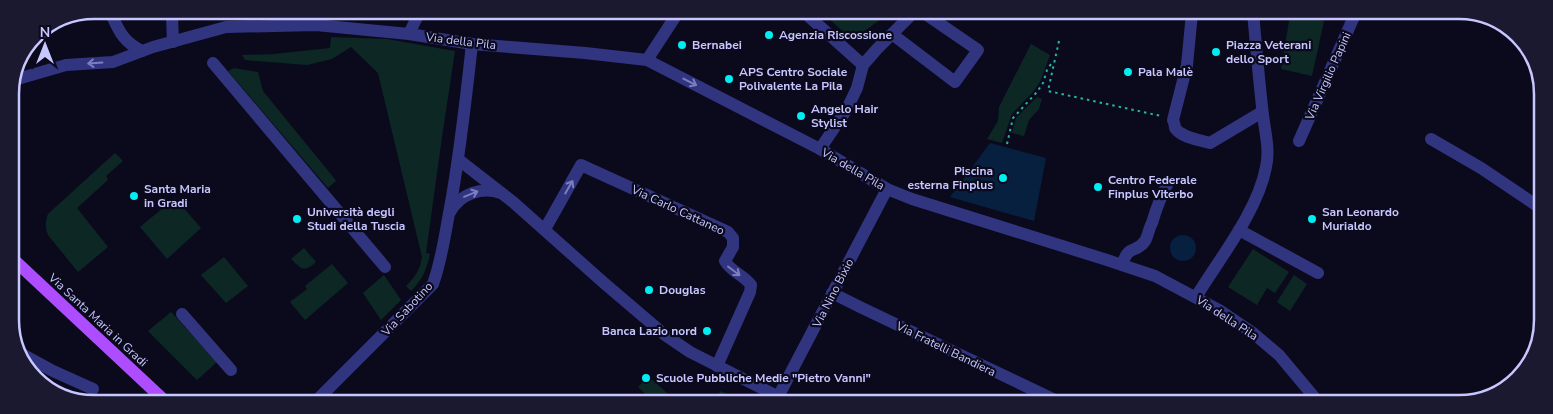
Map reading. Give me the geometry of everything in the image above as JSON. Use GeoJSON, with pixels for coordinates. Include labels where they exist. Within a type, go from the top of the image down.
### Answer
{"type":"FeatureCollection","features":[{"type":"Feature","properties":{"kind":"main road","name":"Via Santa Maria in Gradi"},"geometry":{"type":"LineString","coordinates":[[19,264],[159,395]]}},
{"type":"Feature","properties":{"kind":"street"},"geometry":{"type":"LineString","coordinates":[[113,19],[121,36],[132,46],[142,51]]}},
{"type":"Feature","properties":{"kind":"street"},"geometry":{"type":"LineString","coordinates":[[172,19],[173,42]]}},
{"type":"Feature","properties":{"kind":"street"},"geometry":{"type":"LineString","coordinates":[[409,34],[416,19]]}},
{"type":"Feature","properties":{"kind":"street"},"geometry":{"type":"LineString","coordinates":[[647,60],[674,19]]}},
{"type":"Feature","properties":{"kind":"street"},"geometry":{"type":"LineString","coordinates":[[812,19],[863,65]]}},
{"type":"Feature","properties":{"kind":"street"},"geometry":{"type":"LineString","coordinates":[[820,149],[858,88],[863,65],[907,19]]}},
{"type":"Feature","properties":{"kind":"street"},"geometry":{"type":"LineString","coordinates":[[892,34],[955,82],[978,50],[932,19]]}},
{"type":"Feature","properties":{"kind":"street"},"geometry":{"type":"LineString","coordinates":[[1191,19],[1187,65],[1173,120],[1175,127],[1194,139],[1210,143],[1262,112]]}},
{"type":"Feature","properties":{"kind":"street"},"geometry":{"type":"LineString","coordinates":[[1196,297],[1239,230],[1261,188],[1267,166],[1267,146],[1254,19]]}},
{"type":"Feature","properties":{"kind":"street","name":"Via Virgilio Papini"},"geometry":{"type":"LineString","coordinates":[[1299,141],[1353,19]]}},
{"type":"Feature","properties":{"kind":"street","name":"Via della Pila"},"geometry":{"type":"LineString","coordinates":[[20,78],[66,65],[112,62],[142,51],[226,27],[316,20],[472,44],[647,60],[820,149],[887,189],[912,199],[1155,276],[1219,310],[1260,338],[1279,355],[1312,395]]}},
{"type":"Feature","properties":{"kind":"street"},"geometry":{"type":"LineString","coordinates":[[472,44],[459,160],[504,194],[665,335],[690,352],[774,395]]}},
{"type":"Feature","properties":{"kind":"street"},"geometry":{"type":"LineString","coordinates":[[213,62],[385,267]]}},
{"type":"Feature","properties":{"kind":"street"},"geometry":{"type":"LineString","coordinates":[[1431,139],[1482,168],[1534,204]]}},
{"type":"Feature","properties":{"kind":"street","name":"Via Sabotino"},"geometry":{"type":"LineString","coordinates":[[322,395],[433,284],[439,267],[459,160]]}},
{"type":"Feature","properties":{"kind":"street","name":"Via Carlo Cattaneo"},"geometry":{"type":"LineString","coordinates":[[545,229],[581,165],[728,232],[733,238],[733,247],[725,261],[728,267],[748,280],[751,285],[750,292],[717,366]]}},
{"type":"Feature","properties":{"kind":"street"},"geometry":{"type":"LineString","coordinates":[[1122,264],[1125,255],[1131,249],[1138,248],[1145,240],[1161,196],[1168,183]]}},
{"type":"Feature","properties":{"kind":"street","name":"Via Nino Bixio"},"geometry":{"type":"LineString","coordinates":[[779,395],[887,189]]}},
{"type":"Feature","properties":{"kind":"street"},"geometry":{"type":"LineString","coordinates":[[448,217],[456,204],[469,194],[490,190],[504,194]]}},
{"type":"Feature","properties":{"kind":"street"},"geometry":{"type":"LineString","coordinates":[[1239,230],[1318,273]]}},
{"type":"Feature","properties":{"kind":"street","name":"Via Fratelli Bandiera"},"geometry":{"type":"LineString","coordinates":[[832,292],[860,308],[1044,395]]}},
{"type":"Feature","properties":{"kind":"street"},"geometry":{"type":"LineString","coordinates":[[182,314],[231,370]]}},
{"type":"Feature","properties":{"kind":"street"},"geometry":{"type":"LineString","coordinates":[[29,356],[53,371],[94,389]]}},
{"type":"Feature","properties":{"kind":"path"},"geometry":{"type":"LineString","coordinates":[[1059,41],[1048,91],[1164,117]]}},
{"type":"Feature","properties":{"kind":"path"},"geometry":{"type":"LineString","coordinates":[[1007,144],[1012,118],[1038,92],[1054,59]]}},
{"type":"Feature","properties":{"kind":"green space"},"geometry":{"type":"Polygon","coordinates":[[[829,19],[881,19],[852,40],[829,19]]]}},
{"type":"Feature","properties":{"kind":"green space"},"geometry":{"type":"Polygon","coordinates":[[[1289,19],[1324,21],[1312,76],[1281,69],[1289,19]]]}},
{"type":"Feature","properties":{"kind":"green space"},"geometry":{"type":"Polygon","coordinates":[[[331,37],[387,39],[455,51],[426,253],[430,254],[424,274],[411,291],[406,286],[417,273],[422,257],[378,73],[351,47],[332,59],[307,65],[245,60],[242,55],[274,54],[330,48],[331,37]]]}},
{"type":"Feature","properties":{"kind":"green space"},"geometry":{"type":"Polygon","coordinates":[[[1031,44],[1050,55],[1040,82],[1012,114],[1002,143],[987,139],[998,121],[999,107],[1031,44]]]}},
{"type":"Feature","properties":{"kind":"green space"},"geometry":{"type":"Polygon","coordinates":[[[234,68],[258,72],[263,91],[336,181],[328,188],[228,71],[234,68]]]}},
{"type":"Feature","properties":{"kind":"green space"},"geometry":{"type":"Polygon","coordinates":[[[1037,97],[1042,99],[1039,109],[1029,120],[1024,136],[1012,133],[1016,118],[1037,97]]]}},
{"type":"Feature","properties":{"kind":"green space"},"geometry":{"type":"Polygon","coordinates":[[[115,153],[123,161],[106,176],[108,180],[77,208],[108,247],[78,272],[48,235],[46,229],[47,217],[115,153]]]}},
{"type":"Feature","properties":{"kind":"green space"},"geometry":{"type":"Polygon","coordinates":[[[175,198],[201,228],[167,259],[140,227],[175,198]]]}},
{"type":"Feature","properties":{"kind":"green space"},"geometry":{"type":"Polygon","coordinates":[[[304,248],[316,262],[305,269],[291,259],[304,248]]]}},
{"type":"Feature","properties":{"kind":"green space"},"geometry":{"type":"Polygon","coordinates":[[[1253,249],[1289,272],[1275,293],[1267,288],[1257,305],[1228,287],[1253,249]]]}},
{"type":"Feature","properties":{"kind":"green space"},"geometry":{"type":"Polygon","coordinates":[[[224,257],[248,286],[226,303],[201,275],[224,257]]]}},
{"type":"Feature","properties":{"kind":"green space"},"geometry":{"type":"Polygon","coordinates":[[[332,264],[348,283],[305,320],[290,302],[307,289],[305,286],[332,264]]]}},
{"type":"Feature","properties":{"kind":"green space"},"geometry":{"type":"Polygon","coordinates":[[[384,275],[401,300],[381,320],[363,293],[384,275]]]}},
{"type":"Feature","properties":{"kind":"green space"},"geometry":{"type":"Polygon","coordinates":[[[1294,275],[1307,284],[1290,311],[1277,302],[1294,275]]]}},
{"type":"Feature","properties":{"kind":"green space"},"geometry":{"type":"Polygon","coordinates":[[[171,312],[217,362],[197,380],[148,331],[171,312]]]}},
{"type":"Feature","properties":{"kind":"green space"},"geometry":{"type":"Polygon","coordinates":[[[648,376],[669,395],[646,395],[638,387],[648,376]]]}},
{"type":"Feature","properties":{"kind":"green space"},"geometry":{"type":"Polygon","coordinates":[[[720,391],[729,395],[719,395],[720,391]]]}},
{"type":"Feature","properties":{"kind":"water","name":"Piscina esterna Finplus"},"geometry":{"type":"Polygon","coordinates":[[[990,143],[1046,158],[1034,221],[950,197],[990,143]]]}},
{"type":"Feature","properties":{"kind":"water"},"geometry":{"type":"Polygon","coordinates":[[[1183,235],[1192,239],[1196,248],[1192,257],[1183,261],[1174,257],[1170,248],[1174,239],[1183,235]]]}},
{"type":"Feature","properties":{"kind":"place","name":"Agenzia Riscossione"},"geometry":{"type":"Point","coordinates":[769,35]}},
{"type":"Feature","properties":{"kind":"place","name":"Bernabei"},"geometry":{"type":"Point","coordinates":[682,45]}},
{"type":"Feature","properties":{"kind":"place","name":"Piazza Veterani dello Sport"},"geometry":{"type":"Point","coordinates":[1216,52]}},
{"type":"Feature","properties":{"kind":"place","name":"Pala Malè"},"geometry":{"type":"Point","coordinates":[1128,72]}},
{"type":"Feature","properties":{"kind":"place","name":"APS Centro Sociale Polivalente La Pila"},"geometry":{"type":"Point","coordinates":[729,79]}},
{"type":"Feature","properties":{"kind":"place","name":"Angelo Hair Stylist"},"geometry":{"type":"Point","coordinates":[801,116]}},
{"type":"Feature","properties":{"kind":"place","name":"Piscina esterna Finplus"},"geometry":{"type":"Point","coordinates":[1003,178]}},
{"type":"Feature","properties":{"kind":"place","name":"Centro Federale Finplus Viterbo"},"geometry":{"type":"Point","coordinates":[1098,187]}},
{"type":"Feature","properties":{"kind":"place","name":"Santa Maria in Gradi"},"geometry":{"type":"Point","coordinates":[134,196]}},
{"type":"Feature","properties":{"kind":"place","name":"Università degli Studi della Tuscia"},"geometry":{"type":"Point","coordinates":[297,219]}},
{"type":"Feature","properties":{"kind":"place","name":"San Leonardo Murialdo"},"geometry":{"type":"Point","coordinates":[1312,219]}},
{"type":"Feature","properties":{"kind":"place","name":"Douglas"},"geometry":{"type":"Point","coordinates":[649,290]}},
{"type":"Feature","properties":{"kind":"place","name":"Banca Lazio nord"},"geometry":{"type":"Point","coordinates":[707,331]}},
{"type":"Feature","properties":{"kind":"place","name":"Scuole Pubbliche Medie \"Pietro Vanni\""},"geometry":{"type":"Point","coordinates":[646,378]}}]}
